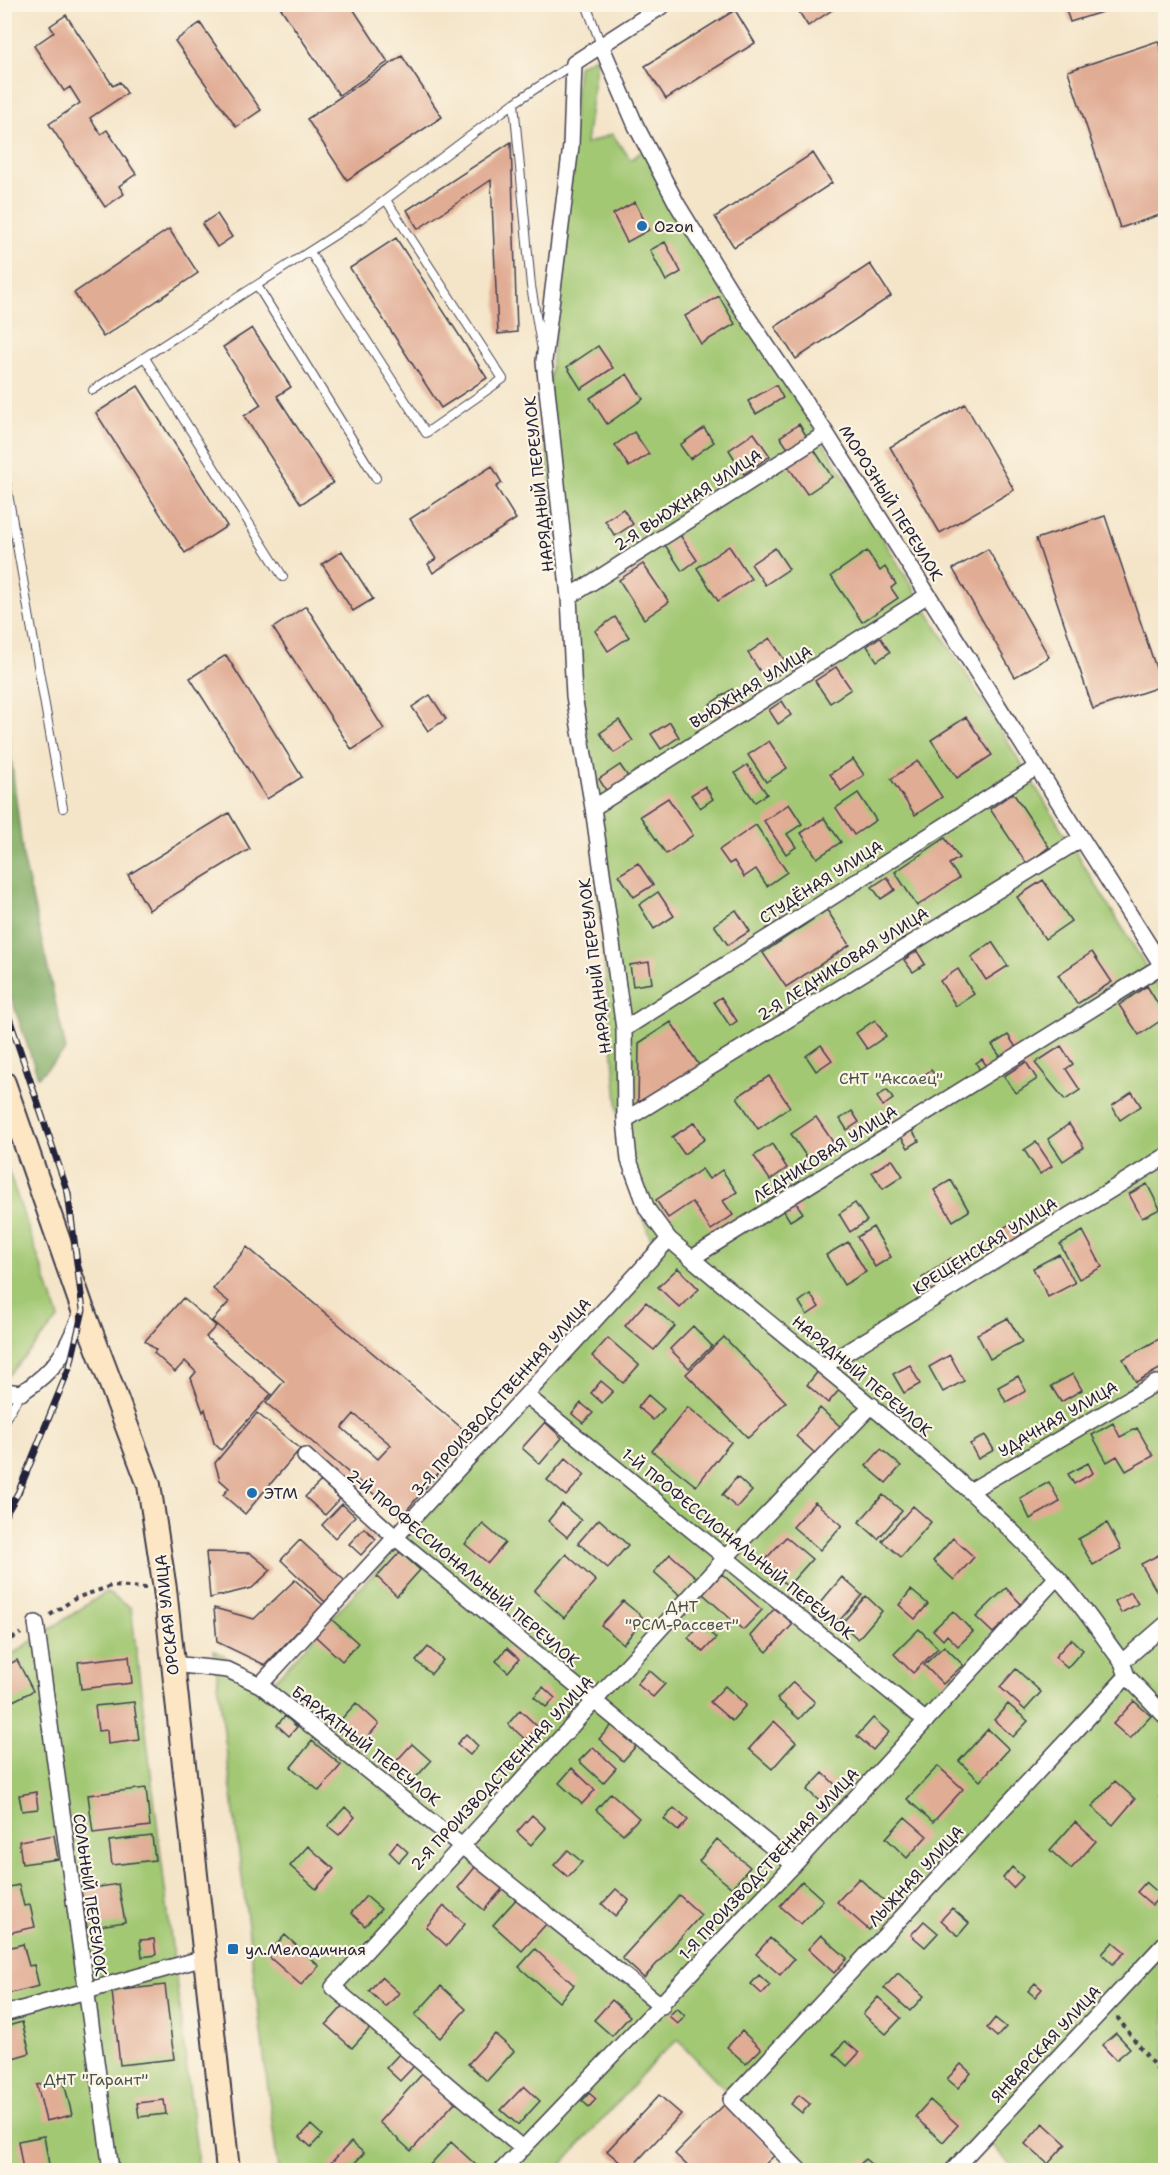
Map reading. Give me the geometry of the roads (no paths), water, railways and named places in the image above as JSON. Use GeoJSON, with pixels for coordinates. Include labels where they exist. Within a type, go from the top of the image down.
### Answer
{"type":"FeatureCollection","features":[{"type":"Feature","properties":{"kind":"main road","name":"ОРСКАЯ УЛИЦА"},"geometry":{"type":"LineString","coordinates":[[4,1083],[83,1310],[148,1485],[165,1589],[228,2170]]}},
{"type":"Feature","properties":{"kind":"street"},"geometry":{"type":"LineString","coordinates":[[574,63],[665,4]]}},
{"type":"Feature","properties":{"kind":"street","name":"МОРОЗНЫЙ ПЕРЕУЛОК"},"geometry":{"type":"LineString","coordinates":[[601,45],[636,126],[677,204],[736,300],[826,433],[1163,969]]}},
{"type":"Feature","properties":{"kind":"street","name":"НАРЯДНЫЙ ПЕРЕУЛОК"},"geometry":{"type":"LineString","coordinates":[[574,63],[571,146],[544,361],[569,597],[574,696],[593,808],[624,1029],[625,1120],[629,1160],[636,1180],[647,1209],[669,1239],[872,1405],[970,1491],[1057,1577],[1124,1669],[1166,1717]]}},
{"type":"Feature","properties":{"kind":"street","name":"2-Я ВЬЮЖНАЯ УЛИЦА"},"geometry":{"type":"LineString","coordinates":[[569,597],[826,433]]}},
{"type":"Feature","properties":{"kind":"street","name":"ВЬЮЖНАЯ УЛИЦА"},"geometry":{"type":"LineString","coordinates":[[593,808],[928,595]]}},
{"type":"Feature","properties":{"kind":"street","name":"СТУДЁНАЯ УЛИЦА"},"geometry":{"type":"LineString","coordinates":[[624,1029],[1037,767]]}},
{"type":"Feature","properties":{"kind":"street","name":"2-Я ЛЕДНИКОВАЯ УЛИЦА"},"geometry":{"type":"LineString","coordinates":[[625,1120],[1081,839]]}},
{"type":"Feature","properties":{"kind":"street","name":"ЛЕДНИКОВАЯ УЛИЦА"},"geometry":{"type":"LineString","coordinates":[[692,1258],[1163,969]]}},
{"type":"Feature","properties":{"kind":"street","name":"КРЕЩЕНСКАЯ УЛИЦА"},"geometry":{"type":"LineString","coordinates":[[824,1366],[1166,1156]]}},
{"type":"Feature","properties":{"kind":"street","name":"3-Я ПРОИЗВОДСТВЕННАЯ УЛИЦА"},"geometry":{"type":"LineString","coordinates":[[260,1685],[669,1239]]}},
{"type":"Feature","properties":{"kind":"street"},"geometry":{"type":"LineString","coordinates":[[4,1391],[21,1393],[43,1379],[64,1353],[83,1310]]}},
{"type":"Feature","properties":{"kind":"street","name":"УДАЧНАЯ УЛИЦА"},"geometry":{"type":"LineString","coordinates":[[970,1491],[1156,1383],[1166,1383]]}},
{"type":"Feature","properties":{"kind":"street","name":"1-Й ПРОФЕССИОНАЛЬНЫЙ ПЕРЕУЛОК"},"geometry":{"type":"LineString","coordinates":[[527,1396],[727,1556],[926,1721]]}},
{"type":"Feature","properties":{"kind":"street","name":"2-Я ПРОИЗВОДСТВЕННАЯ УЛИЦА"},"geometry":{"type":"LineString","coordinates":[[523,2149],[333,1987],[461,1844],[727,1556],[872,1405]]}},
{"type":"Feature","properties":{"kind":"street","name":"2-Й ПРОФЕССИОНАЛЬНЫЙ ПЕРЕУЛОК"},"geometry":{"type":"LineString","coordinates":[[305,1456],[396,1538],[794,1865]]}},
{"type":"Feature","properties":{"kind":"street","name":"1-Я ПРОИЗВОДСТВЕННАЯ УЛИЦА"},"geometry":{"type":"LineString","coordinates":[[502,2170],[662,2006],[794,1865],[1057,1577]]}},
{"type":"Feature","properties":{"kind":"street","name":"СОЛЬНЫЙ ПЕРЕУЛОК"},"geometry":{"type":"LineString","coordinates":[[36,1623],[111,2170]]}},
{"type":"Feature","properties":{"kind":"street","name":"ЛЫЖНАЯ УЛИЦА"},"geometry":{"type":"LineString","coordinates":[[799,2170],[731,2100],[1166,1624]]}},
{"type":"Feature","properties":{"kind":"street","name":"БАРХАТНЫЙ ПЕРЕУЛОК"},"geometry":{"type":"LineString","coordinates":[[173,1664],[228,1670],[260,1685],[662,2006]]}},
{"type":"Feature","properties":{"kind":"street","name":"ЯНВАРСКАЯ УЛИЦА"},"geometry":{"type":"LineString","coordinates":[[953,2170],[1166,1942]]}},
{"type":"Feature","properties":{"kind":"street"},"geometry":{"type":"LineString","coordinates":[[4,2014],[204,1958]]}},
{"type":"Feature","properties":{"kind":"lane"},"geometry":{"type":"LineString","coordinates":[[586,4],[601,45]]}},
{"type":"Feature","properties":{"kind":"lane"},"geometry":{"type":"LineString","coordinates":[[93,390],[310,252],[386,200],[514,103],[574,63]]}},
{"type":"Feature","properties":{"kind":"lane"},"geometry":{"type":"LineString","coordinates":[[514,103],[531,286],[544,361]]}},
{"type":"Feature","properties":{"kind":"lane"},"geometry":{"type":"LineString","coordinates":[[310,252],[426,433],[503,379],[386,200]]}},
{"type":"Feature","properties":{"kind":"lane"},"geometry":{"type":"LineString","coordinates":[[258,286],[376,478]]}},
{"type":"Feature","properties":{"kind":"lane"},"geometry":{"type":"LineString","coordinates":[[145,358],[282,577]]}},
{"type":"Feature","properties":{"kind":"lane"},"geometry":{"type":"LineString","coordinates":[[4,471],[63,808]]}},
{"type":"Feature","properties":{"kind":"lane"},"geometry":{"type":"LineString","coordinates":[[4,1421],[21,1393]]}},
{"type":"Feature","properties":{"kind":"railway"},"geometry":{"type":"LineString","coordinates":[[4,1003],[68,1193],[83,1310],[70,1366],[18,1493],[4,1517]]}},
{"type":"Feature","properties":{"kind":"place","name":"Ozon"},"geometry":{"type":"Point","coordinates":[642,226]}},
{"type":"Feature","properties":{"kind":"place","name":"ЭТМ"},"geometry":{"type":"Point","coordinates":[252,1493]}},
{"type":"Feature","properties":{"kind":"place","name":"ул.Мелодичная"},"geometry":{"type":"Point","coordinates":[233,1949]}},
{"type":"Feature","properties":{"kind":"park label","name":"СНТ \"Аксаец\""},"geometry":{"type":"Point","coordinates":[891,1078]}},
{"type":"Feature","properties":{"kind":"park label","name":"ДНТ \"РСМ-Рассвет\""},"geometry":{"type":"Point","coordinates":[682,1615]}},
{"type":"Feature","properties":{"kind":"park label","name":"ДНТ \"Гарант\""},"geometry":{"type":"Point","coordinates":[96,2079]}}]}
